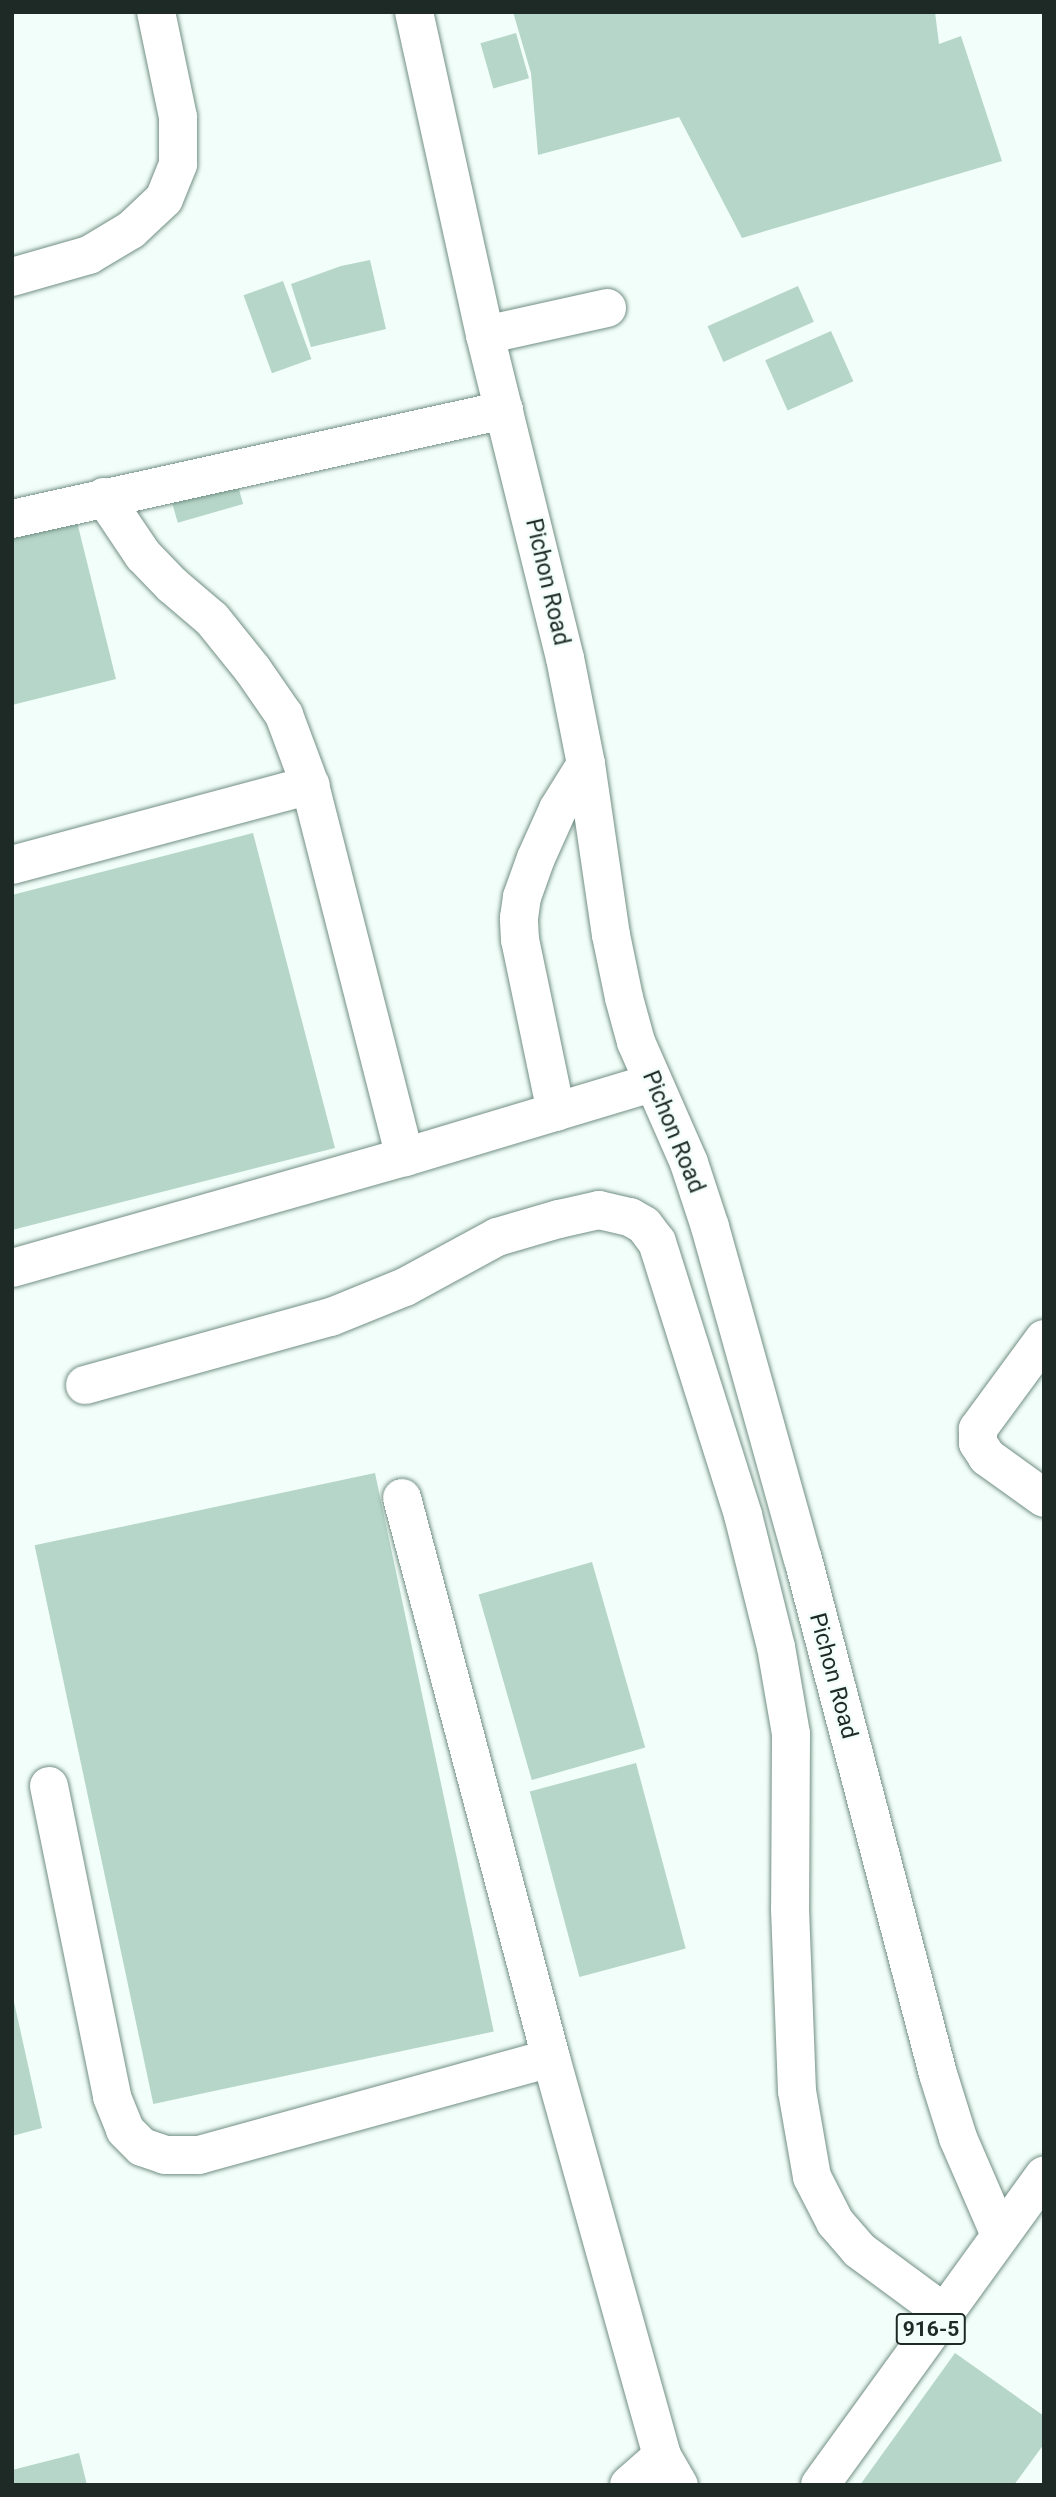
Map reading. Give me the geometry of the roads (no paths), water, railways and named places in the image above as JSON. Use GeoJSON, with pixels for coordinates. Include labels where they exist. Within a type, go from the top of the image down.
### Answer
{"type":"FeatureCollection","features":[{"type":"Feature","properties":{"kind":"street"},"geometry":{"type":"LineString","coordinates":[[12,277],[89,256],[131,230],[164,199],[178,164],[178,117],[156,12]]}},
{"type":"Feature","properties":{"kind":"street","name":"Pichon Road"},"geometry":{"type":"LineString","coordinates":[[414,12],[485,335],[565,658],[586,764],[621,985],[636,1042],[689,1163],[710,1227],[803,1559],[938,2074],[958,2138],[1000,2235]]}},
{"type":"Feature","properties":{"kind":"street"},"geometry":{"type":"LineString","coordinates":[[485,335],[607,308]]}},
{"type":"Feature","properties":{"kind":"street"},"geometry":{"type":"LineString","coordinates":[[12,519],[504,410]]}},
{"type":"Feature","properties":{"kind":"street"},"geometry":{"type":"LineString","coordinates":[[104,497],[143,555],[172,585],[212,619],[253,670],[284,715],[310,785],[405,1157]]}},
{"type":"Feature","properties":{"kind":"street"},"geometry":{"type":"LineString","coordinates":[[556,1111],[520,940],[519,918],[522,897],[536,858],[558,809],[586,764]]}},
{"type":"Feature","properties":{"kind":"street"},"geometry":{"type":"LineString","coordinates":[[12,865],[310,785]]}},
{"type":"Feature","properties":{"kind":"street"},"geometry":{"type":"LineString","coordinates":[[12,1268],[405,1157],[652,1083]]}},
{"type":"Feature","properties":{"kind":"street"},"geometry":{"type":"LineString","coordinates":[[85,1385],[331,1317],[405,1287],[497,1237],[559,1219],[599,1210],[630,1217],[644,1225],[657,1242],[743,1515],[776,1647],[791,1734],[790,1909],[797,2078],[812,2176],[835,2222],[859,2250],[943,2312]]}},
{"type":"Feature","properties":{"kind":"street"},"geometry":{"type":"LineString","coordinates":[[1044,1339],[978,1429],[978,1443],[987,1457],[1044,1498]]}},
{"type":"Feature","properties":{"kind":"street"},"geometry":{"type":"LineString","coordinates":[[402,1498],[551,2058],[671,2470],[629,2485]]}},
{"type":"Feature","properties":{"kind":"street"},"geometry":{"type":"LineString","coordinates":[[49,1786],[112,2097],[125,2130],[142,2147],[165,2155],[198,2155],[551,2058]]}},
{"type":"Feature","properties":{"kind":"street","name":"916-5"},"geometry":{"type":"LineString","coordinates":[[820,2485],[1044,2175]]}}]}
